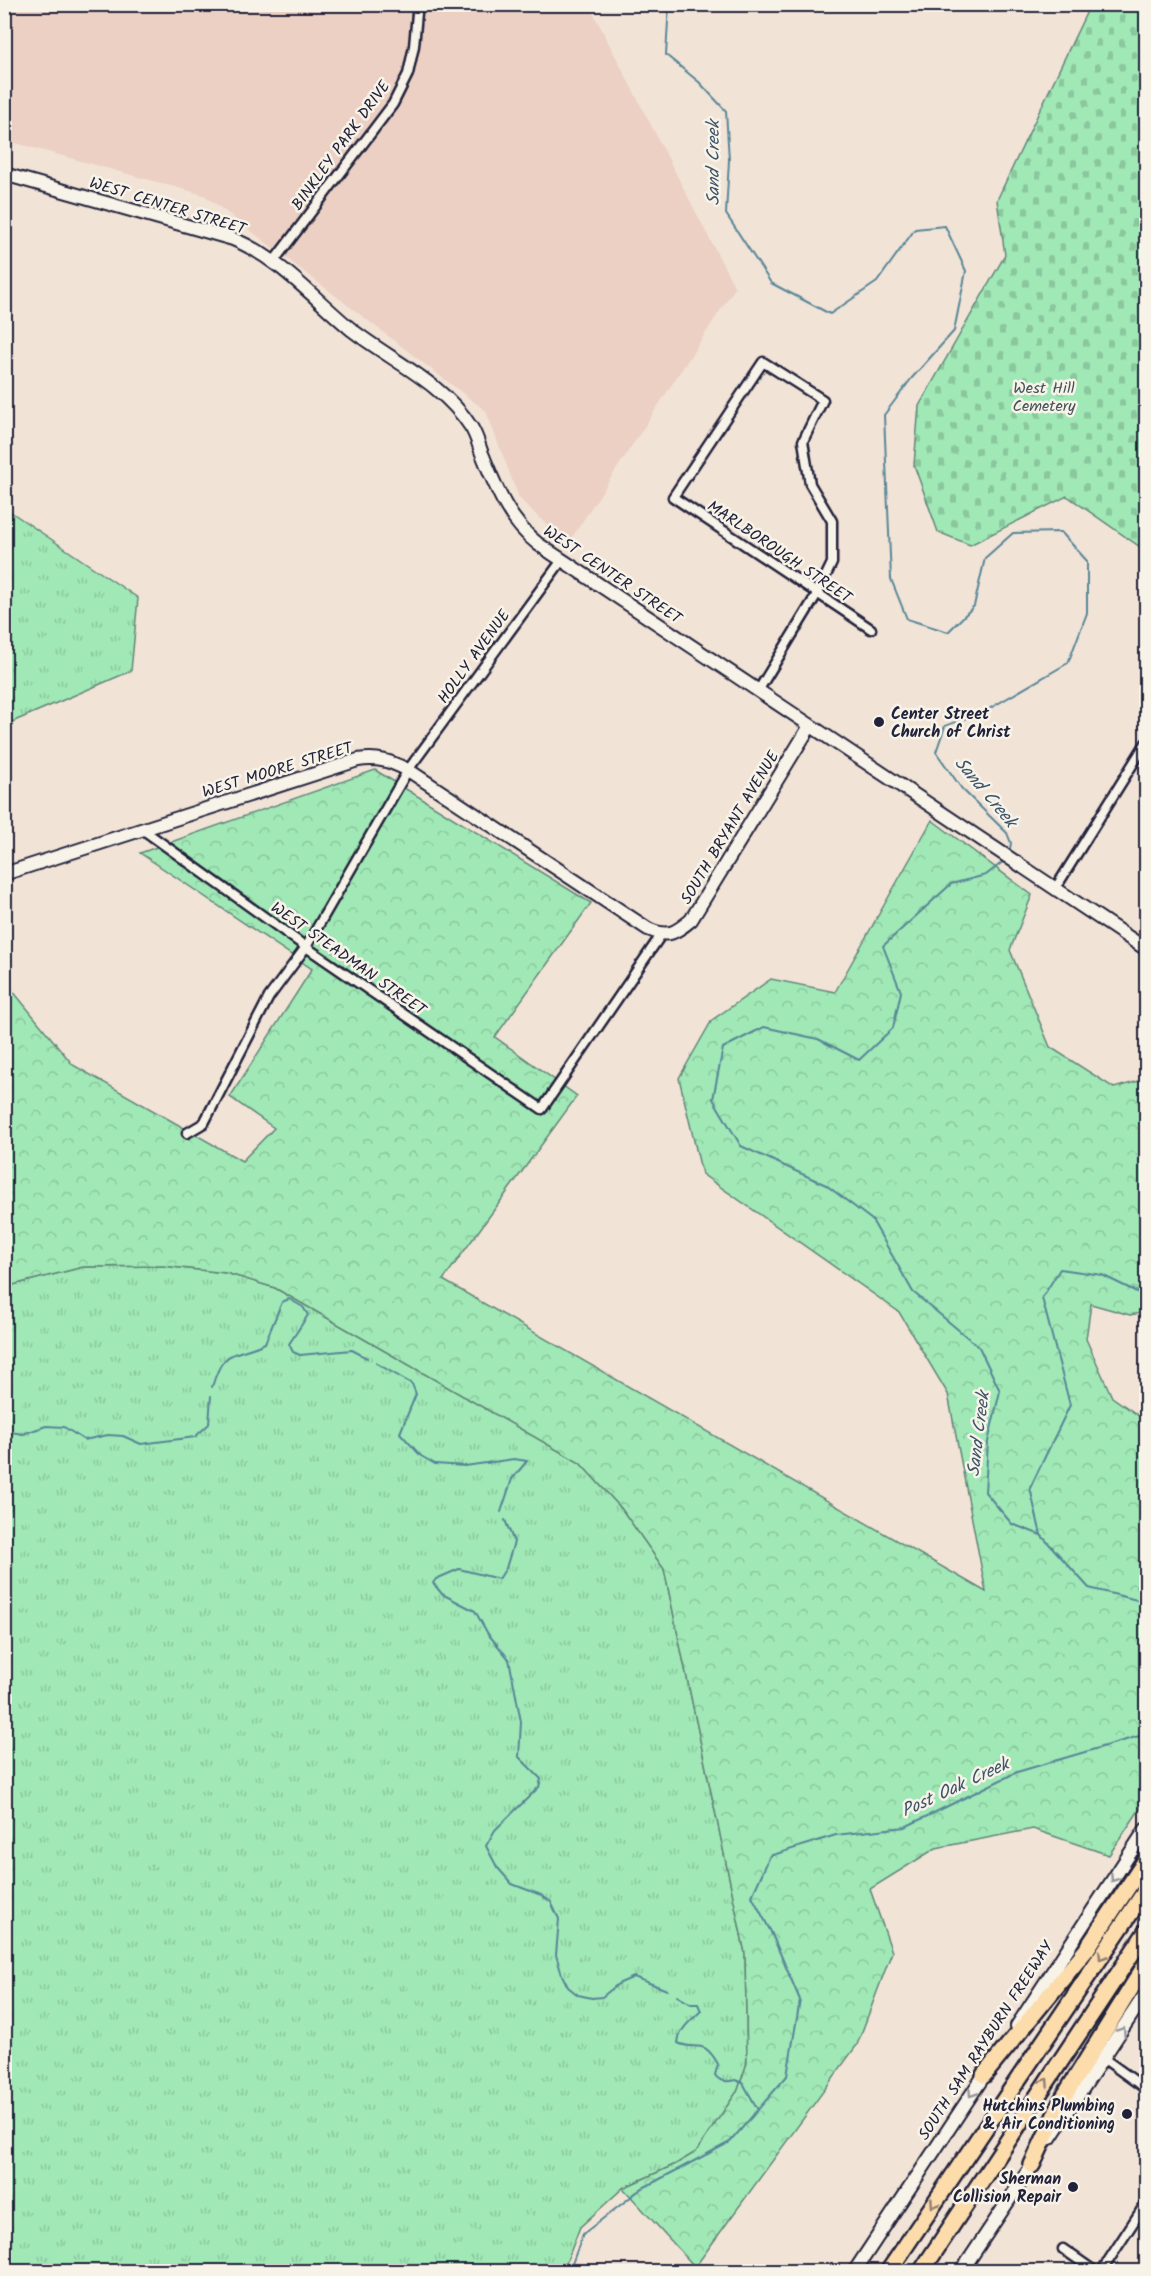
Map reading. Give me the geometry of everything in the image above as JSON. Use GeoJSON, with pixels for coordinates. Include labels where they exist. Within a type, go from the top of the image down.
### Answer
{"type":"FeatureCollection","features":[{"type":"Feature","properties":{"kind":"highway"},"geometry":{"type":"LineString","coordinates":[[984,2075],[1086,1950],[1146,1860]]}},
{"type":"Feature","properties":{"kind":"highway"},"geometry":{"type":"LineString","coordinates":[[888,2271],[1146,1890]]}},
{"type":"Feature","properties":{"kind":"highway"},"geometry":{"type":"LineString","coordinates":[[921,2271],[1146,1932]]}},
{"type":"Feature","properties":{"kind":"highway"},"geometry":{"type":"LineString","coordinates":[[1032,2164],[1062,2100],[1146,1964]]}},
{"type":"Feature","properties":{"kind":"street","name":"BINKLEY PARK DRIVE"},"geometry":{"type":"LineString","coordinates":[[274,261],[393,104],[408,74],[414,46],[416,4]]}},
{"type":"Feature","properties":{"kind":"street","name":"WEST CENTER STREET"},"geometry":{"type":"LineString","coordinates":[[4,174],[233,239],[256,249],[274,261],[352,330],[433,386],[455,405],[472,429],[506,508],[522,531],[562,560],[1146,949]]}},
{"type":"Feature","properties":{"kind":"street","name":"MARLBOROUGH STREET"},"geometry":{"type":"LineString","coordinates":[[817,594],[832,563],[832,521],[810,484],[803,441],[824,400],[763,362],[673,497],[817,594],[872,629]]}},
{"type":"Feature","properties":{"kind":"street","name":"HOLLY AVENUE"},"geometry":{"type":"LineString","coordinates":[[187,1133],[204,1123],[269,997],[306,946],[408,770],[562,560]]}},
{"type":"Feature","properties":{"kind":"street"},"geometry":{"type":"LineString","coordinates":[[758,691],[817,594]]}},
{"type":"Feature","properties":{"kind":"street","name":"SOUTH BRYANT AVENUE"},"geometry":{"type":"LineString","coordinates":[[661,935],[675,933],[691,920],[810,726]]}},
{"type":"Feature","properties":{"kind":"street"},"geometry":{"type":"LineString","coordinates":[[1055,889],[1146,743]]}},
{"type":"Feature","properties":{"kind":"street","name":"WEST MOORE STREET"},"geometry":{"type":"LineString","coordinates":[[4,874],[358,760],[373,758],[386,760],[408,770],[648,929],[661,935]]}},
{"type":"Feature","properties":{"kind":"street","name":"WEST STEADMAN STREET"},"geometry":{"type":"LineString","coordinates":[[142,829],[306,946],[542,1109],[661,935]]}},
{"type":"Feature","properties":{"kind":"street","name":"SOUTH SAM RAYBURN FREEWAY"},"geometry":{"type":"LineString","coordinates":[[854,2271],[1146,1829]]}},
{"type":"Feature","properties":{"kind":"street"},"geometry":{"type":"LineString","coordinates":[[961,2271],[1146,1993]]}},
{"type":"Feature","properties":{"kind":"street"},"geometry":{"type":"LineString","coordinates":[[1103,2058],[1146,2089]]}},
{"type":"Feature","properties":{"kind":"street"},"geometry":{"type":"LineString","coordinates":[[1101,2271],[1146,2203]]}},
{"type":"Feature","properties":{"kind":"street"},"geometry":{"type":"LineString","coordinates":[[1063,2249],[1096,2271]]}},
{"type":"Feature","properties":{"kind":"shaded area"},"geometry":{"type":"Polygon","coordinates":[[[4,5],[589,5],[735,288],[567,545],[519,498],[486,411],[204,195],[5,140],[4,5]]]}},
{"type":"Feature","properties":{"kind":"green space","name":"West Hill Cemetery"},"geometry":{"type":"Polygon","coordinates":[[[1090,5],[1146,5],[1146,551],[1067,496],[970,545],[938,532],[914,465],[919,406],[1005,255],[997,200],[1090,5]]]}},
{"type":"Feature","properties":{"kind":"green space"},"geometry":{"type":"Polygon","coordinates":[[[5,508],[138,598],[131,671],[5,725],[5,508]]]}},
{"type":"Feature","properties":{"kind":"green space"},"geometry":{"type":"Polygon","coordinates":[[[375,770],[591,903],[495,1037],[577,1096],[443,1280],[986,1592],[948,1394],[899,1312],[702,1174],[679,1078],[712,1020],[771,979],[835,992],[932,820],[1032,895],[1010,950],[1050,1047],[1114,1088],[1146,1079],[1146,1312],[1130,1315],[1091,1304],[1086,1339],[1112,1397],[1146,1421],[1146,1800],[1109,1855],[1033,1829],[936,1848],[870,1889],[892,1952],[857,2045],[695,2267],[623,2188],[676,2164],[696,2152],[738,2090],[747,2063],[745,1953],[664,1569],[621,1508],[580,1463],[275,1288],[226,1273],[163,1266],[83,1267],[5,1287],[4,980],[73,1065],[242,1161],[274,1128],[230,1097],[312,969],[140,853],[375,770]]]}},
{"type":"Feature","properties":{"kind":"green space"},"geometry":{"type":"Polygon","coordinates":[[[163,1266],[226,1273],[275,1288],[580,1463],[621,1508],[664,1569],[745,1953],[747,2063],[738,2090],[696,2152],[676,2164],[623,2188],[580,2227],[563,2271],[5,2272],[5,1287],[83,1267],[163,1266]]]}},
{"type":"Feature","properties":{"kind":"waterway","name":"Sand Creek"},"geometry":{"type":"LineString","coordinates":[[669,4],[666,55],[699,82],[726,111],[729,160],[726,214],[771,283],[830,314],[877,282],[915,229],[945,226],[966,271],[954,331],[911,379],[884,415],[891,579],[907,619],[948,632],[974,606],[985,558],[1013,533],[1061,532],[1087,561],[1087,613],[1068,663],[987,710],[945,726],[936,752],[962,789],[1007,833],[1011,843],[1009,854]]}},
{"type":"Feature","properties":{"kind":"waterway","name":"Sand Creek"},"geometry":{"type":"LineString","coordinates":[[1004,861],[986,875],[951,884],[883,946],[901,992],[893,1028],[859,1060],[818,1039],[764,1027],[723,1048],[713,1099],[741,1146],[826,1185],[872,1220],[913,1292],[979,1347],[1000,1391],[988,1442],[985,1492],[1012,1524],[1041,1535]]}},
{"type":"Feature","properties":{"kind":"waterway","name":"Post Oak Creek"},"geometry":{"type":"LineString","coordinates":[[1146,1294],[1145,1296],[1102,1275],[1060,1269],[1042,1298],[1070,1405],[1030,1488],[1041,1535],[1089,1588],[1145,1602],[1146,1605]]}},
{"type":"Feature","properties":{"kind":"waterway"},"geometry":{"type":"LineString","coordinates":[[212,1387],[216,1374],[226,1359],[231,1355],[265,1343],[282,1302],[289,1299],[303,1307],[308,1315],[289,1344],[293,1352],[300,1355],[352,1350],[367,1358]]}},
{"type":"Feature","properties":{"kind":"waterway"},"geometry":{"type":"LineString","coordinates":[[376,1363],[412,1384],[416,1394],[400,1433],[421,1456],[435,1464],[465,1466],[514,1459],[527,1461],[512,1479],[501,1512]]}},
{"type":"Feature","properties":{"kind":"waterway"},"geometry":{"type":"LineString","coordinates":[[4,1431],[23,1434],[46,1426],[64,1427],[84,1440],[108,1435],[123,1436],[141,1444],[195,1437],[209,1424],[211,1396]]}},
{"type":"Feature","properties":{"kind":"waterway"},"geometry":{"type":"LineString","coordinates":[[505,1520],[514,1542],[506,1568],[499,1579],[459,1569],[436,1579],[433,1583],[442,1594],[475,1611],[488,1634],[509,1659],[521,1722],[519,1757],[541,1779],[539,1787],[495,1830],[486,1846],[497,1867],[512,1884],[541,1895],[551,1902],[559,1919],[556,1955],[568,1987],[578,1995],[592,1998],[602,1997],[618,1984],[634,1977],[667,1990]]}},
{"type":"Feature","properties":{"kind":"waterway","name":"Post Oak Creek"},"geometry":{"type":"LineString","coordinates":[[569,2272],[583,2234],[641,2189],[730,2142],[787,2076],[800,2000],[771,1932],[752,1896],[770,1856],[836,1835],[905,1827],[1017,1772],[1146,1734]]}},
{"type":"Feature","properties":{"kind":"waterway"},"geometry":{"type":"LineString","coordinates":[[677,1996],[691,2004],[698,2004],[701,2011],[683,2029],[678,2043],[699,2046],[708,2050],[718,2064],[715,2075],[717,2078],[743,2083],[758,2110]]}},
{"type":"Feature","properties":{"kind":"place","name":"Center Street Church of Christ"},"geometry":{"type":"Point","coordinates":[879,722]}},
{"type":"Feature","properties":{"kind":"place","name":"Hutchins Plumbing & Air Conditioning"},"geometry":{"type":"Point","coordinates":[1127,2114]}},
{"type":"Feature","properties":{"kind":"place","name":"Sherman Collision Repair"},"geometry":{"type":"Point","coordinates":[1073,2187]}}]}
